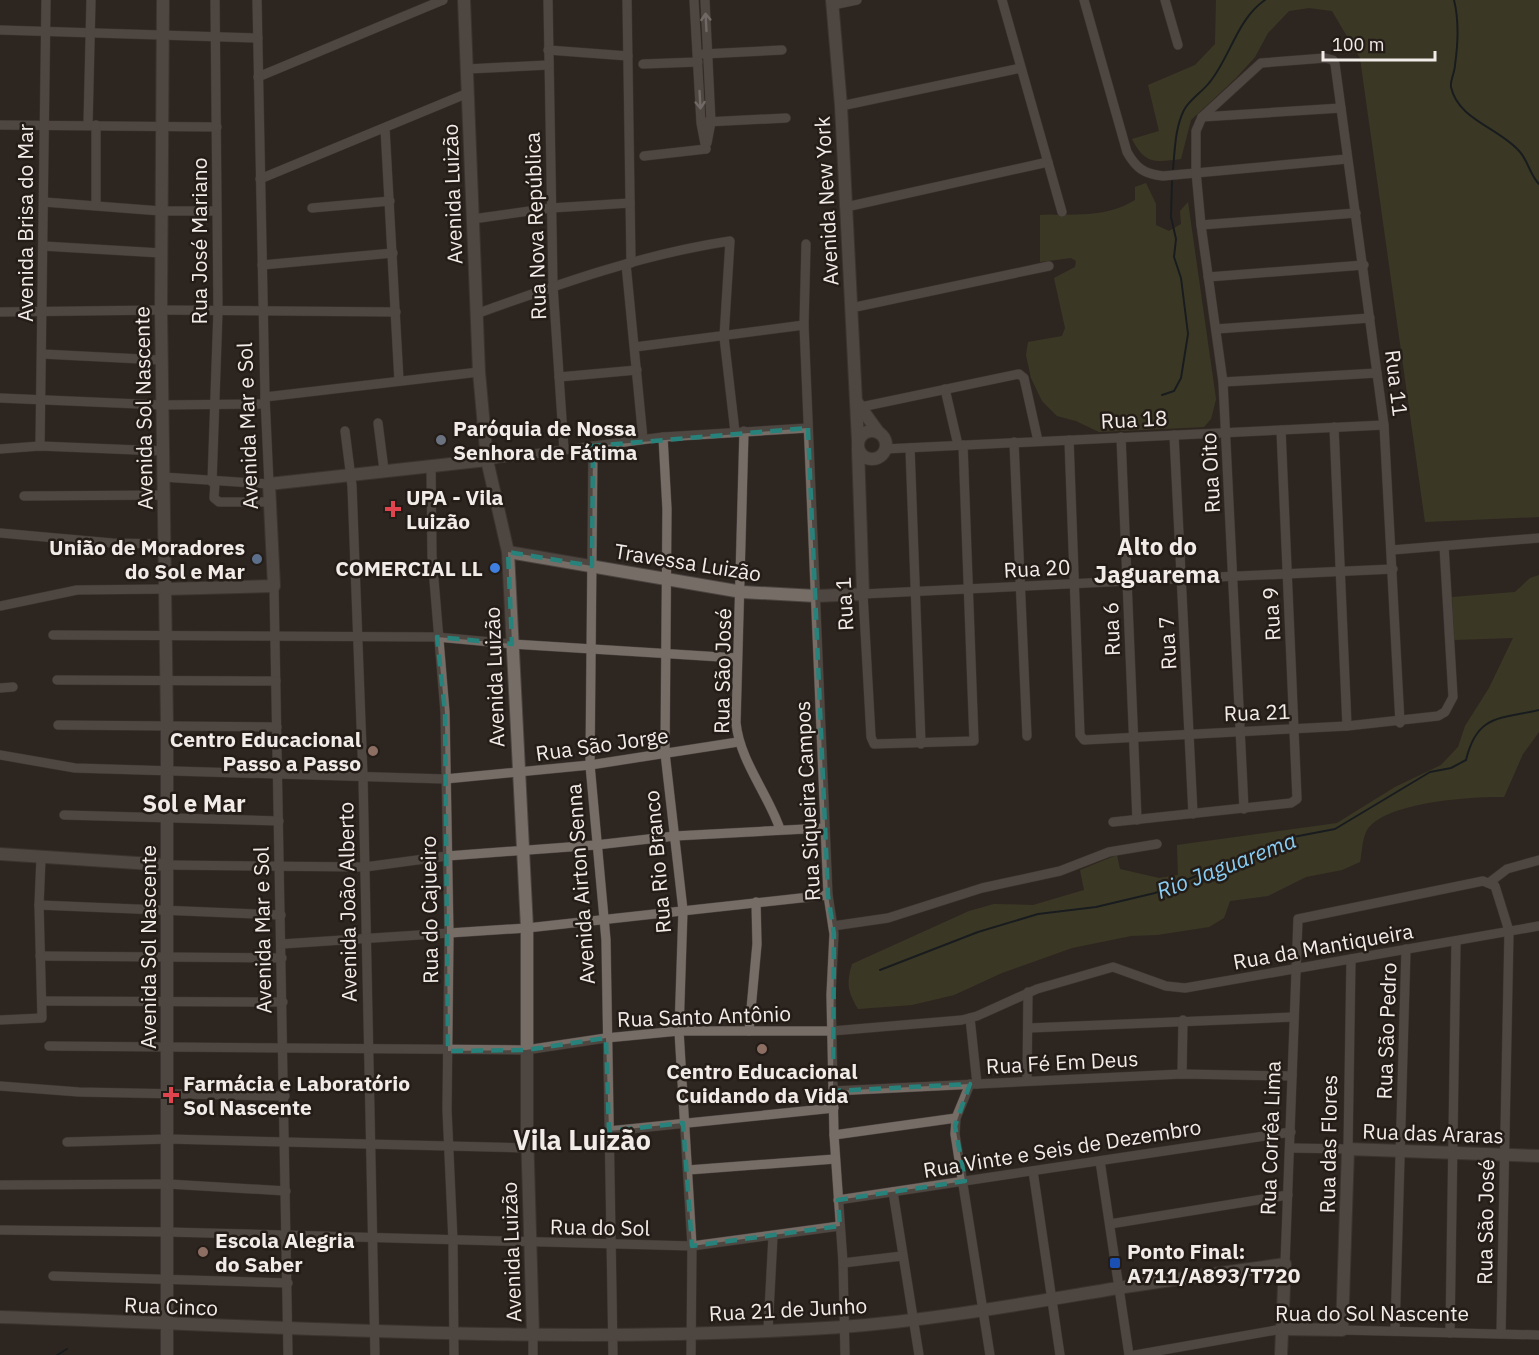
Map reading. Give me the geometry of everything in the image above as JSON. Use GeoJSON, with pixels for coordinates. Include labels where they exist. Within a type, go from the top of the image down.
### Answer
{"type":"FeatureCollection","features":[{"type":"Feature","properties":{"kind":"street","name":"Avenida Brisa do Mar"},"geometry":{"type":"LineString","coordinates":[[40,446],[46,0]]}},
{"type":"Feature","properties":{"kind":"street"},"geometry":{"type":"LineString","coordinates":[[91,0],[92,125],[96,204]]}},
{"type":"Feature","properties":{"kind":"street","name":"Avenida Sol Nascente"},"geometry":{"type":"LineString","coordinates":[[163,0],[161,360],[168,865],[167,1355]]}},
{"type":"Feature","properties":{"kind":"street","name":"Rua José Mariano"},"geometry":{"type":"LineString","coordinates":[[215,0],[218,311],[214,498],[219,502],[270,502]]}},
{"type":"Feature","properties":{"kind":"street","name":"Avenida Mar e Sol"},"geometry":{"type":"LineString","coordinates":[[257,0],[265,401],[274,586],[286,1142],[288,1355]]}},
{"type":"Feature","properties":{"kind":"street"},"geometry":{"type":"LineString","coordinates":[[258,77],[443,0]]}},
{"type":"Feature","properties":{"kind":"street","name":"Avenida Luizão"},"geometry":{"type":"LineString","coordinates":[[464,0],[479,372],[487,460],[508,552],[527,928],[527,1148],[533,1355]]}},
{"type":"Feature","properties":{"kind":"street","name":"Rua Nova República"},"geometry":{"type":"LineString","coordinates":[[548,0],[553,286],[564,450]]}},
{"type":"Feature","properties":{"kind":"street"},"geometry":{"type":"LineString","coordinates":[[627,0],[630,203],[628,263],[643,439]]}},
{"type":"Feature","properties":{"kind":"street"},"geometry":{"type":"LineString","coordinates":[[694,0],[697,58],[706,123]]}},
{"type":"Feature","properties":{"kind":"street"},"geometry":{"type":"LineString","coordinates":[[644,156],[706,149],[708,53],[705,0]]}},
{"type":"Feature","properties":{"kind":"street"},"geometry":{"type":"LineString","coordinates":[[832,2],[858,0]]}},
{"type":"Feature","properties":{"kind":"street"},"geometry":{"type":"LineString","coordinates":[[1002,0],[1062,212]]}},
{"type":"Feature","properties":{"kind":"street"},"geometry":{"type":"LineString","coordinates":[[1084,0],[1120,132],[1139,170],[1150,175],[1347,159]]}},
{"type":"Feature","properties":{"kind":"street"},"geometry":{"type":"LineString","coordinates":[[1165,0],[1178,45]]}},
{"type":"Feature","properties":{"kind":"street","name":"Avenida New York"},"geometry":{"type":"LineString","coordinates":[[832,2],[841,106],[858,403],[858,445]]}},
{"type":"Feature","properties":{"kind":"street"},"geometry":{"type":"LineString","coordinates":[[0,30],[163,33],[258,38]]}},
{"type":"Feature","properties":{"kind":"street"},"geometry":{"type":"LineString","coordinates":[[548,50],[628,56]]}},
{"type":"Feature","properties":{"kind":"street"},"geometry":{"type":"LineString","coordinates":[[643,64],[697,58],[708,53],[782,50]]}},
{"type":"Feature","properties":{"kind":"street","name":"Rua 11"},"geometry":{"type":"LineString","coordinates":[[1202,117],[1261,63],[1324,58],[1330,59],[1335,64],[1384,425],[1400,723]]}},
{"type":"Feature","properties":{"kind":"street"},"geometry":{"type":"LineString","coordinates":[[467,69],[548,65]]}},
{"type":"Feature","properties":{"kind":"street"},"geometry":{"type":"LineString","coordinates":[[841,106],[1022,68]]}},
{"type":"Feature","properties":{"kind":"street"},"geometry":{"type":"LineString","coordinates":[[260,179],[468,93]]}},
{"type":"Feature","properties":{"kind":"street"},"geometry":{"type":"LineString","coordinates":[[1202,117],[1341,108]]}},
{"type":"Feature","properties":{"kind":"street","name":"Rua Oito"},"geometry":{"type":"LineString","coordinates":[[1202,117],[1196,131],[1196,172],[1223,382],[1244,809]]}},
{"type":"Feature","properties":{"kind":"street"},"geometry":{"type":"LineString","coordinates":[[706,123],[786,118]]}},
{"type":"Feature","properties":{"kind":"street"},"geometry":{"type":"LineString","coordinates":[[0,124],[217,127]]}},
{"type":"Feature","properties":{"kind":"street"},"geometry":{"type":"LineString","coordinates":[[385,128],[399,381]]}},
{"type":"Feature","properties":{"kind":"street"},"geometry":{"type":"LineString","coordinates":[[846,207],[1048,162]]}},
{"type":"Feature","properties":{"kind":"street"},"geometry":{"type":"LineString","coordinates":[[312,208],[390,201]]}},
{"type":"Feature","properties":{"kind":"street"},"geometry":{"type":"LineString","coordinates":[[44,202],[96,204],[161,211],[216,211]]}},
{"type":"Feature","properties":{"kind":"street"},"geometry":{"type":"LineString","coordinates":[[473,219],[551,208],[630,203]]}},
{"type":"Feature","properties":{"kind":"street"},"geometry":{"type":"LineString","coordinates":[[1202,225],[1356,213]]}},
{"type":"Feature","properties":{"kind":"street","name":"Rua São José"},"geometry":{"type":"LineString","coordinates":[[628,263],[678,249],[730,241],[724,337],[739,432],[742,592],[735,707],[738,742],[769,800],[780,829]]}},
{"type":"Feature","properties":{"kind":"street","name":"Rua Siqueira Campos"},"geometry":{"type":"LineString","coordinates":[[806,244],[804,325],[828,895],[833,926],[834,1135],[843,1263],[845,1355]]}},
{"type":"Feature","properties":{"kind":"street"},"geometry":{"type":"LineString","coordinates":[[43,246],[161,253]]}},
{"type":"Feature","properties":{"kind":"street"},"geometry":{"type":"LineString","coordinates":[[262,265],[393,253]]}},
{"type":"Feature","properties":{"kind":"street"},"geometry":{"type":"LineString","coordinates":[[476,314],[553,286],[628,263]]}},
{"type":"Feature","properties":{"kind":"street"},"geometry":{"type":"LineString","coordinates":[[1208,277],[1364,265]]}},
{"type":"Feature","properties":{"kind":"street"},"geometry":{"type":"LineString","coordinates":[[851,308],[1049,266]]}},
{"type":"Feature","properties":{"kind":"street"},"geometry":{"type":"LineString","coordinates":[[0,312],[161,310],[396,312]]}},
{"type":"Feature","properties":{"kind":"street"},"geometry":{"type":"LineString","coordinates":[[1216,329],[1370,318]]}},
{"type":"Feature","properties":{"kind":"street"},"geometry":{"type":"LineString","coordinates":[[634,347],[804,325]]}},
{"type":"Feature","properties":{"kind":"street"},"geometry":{"type":"LineString","coordinates":[[42,354],[161,360]]}},
{"type":"Feature","properties":{"kind":"street"},"geometry":{"type":"LineString","coordinates":[[559,377],[637,370]]}},
{"type":"Feature","properties":{"kind":"street"},"geometry":{"type":"LineString","coordinates":[[0,398],[216,406],[479,372]]}},
{"type":"Feature","properties":{"kind":"street"},"geometry":{"type":"LineString","coordinates":[[1223,382],[1377,373]]}},
{"type":"Feature","properties":{"kind":"street"},"geometry":{"type":"LineString","coordinates":[[858,469],[862,461],[881,456],[885,449],[885,440],[858,403],[1022,375],[1038,441]]}},
{"type":"Feature","properties":{"kind":"street"},"geometry":{"type":"LineString","coordinates":[[910,447],[921,744],[975,741],[960,445],[945,389]]}},
{"type":"Feature","properties":{"kind":"street"},"geometry":{"type":"LineString","coordinates":[[378,423],[384,470]]}},
{"type":"Feature","properties":{"kind":"street","name":"Rua 18"},"geometry":{"type":"LineString","coordinates":[[885,449],[1384,425]]}},
{"type":"Feature","properties":{"kind":"street"},"geometry":{"type":"LineString","coordinates":[[1334,427],[1347,726]]}},
{"type":"Feature","properties":{"kind":"street"},"geometry":{"type":"LineString","coordinates":[[163,477],[269,484],[487,460],[643,439],[808,428]]}},
{"type":"Feature","properties":{"kind":"street","name":"Rua 9"},"geometry":{"type":"LineString","coordinates":[[1244,809],[1291,803],[1298,796],[1281,430]]}},
{"type":"Feature","properties":{"kind":"street","name":"Avenida João Alberto"},"geometry":{"type":"LineString","coordinates":[[345,431],[350,474],[363,776],[375,1355]]}},
{"type":"Feature","properties":{"kind":"street"},"geometry":{"type":"LineString","coordinates":[[869,459],[862,456],[858,445],[866,432],[879,433]]}},
{"type":"Feature","properties":{"kind":"street","name":"Rua 7"},"geometry":{"type":"LineString","coordinates":[[1174,435],[1193,814]]}},
{"type":"Feature","properties":{"kind":"street","name":"Rua Rio Branco"},"geometry":{"type":"LineString","coordinates":[[663,437],[667,508],[665,753],[683,910],[680,1031],[683,1123],[692,1246],[691,1355]]}},
{"type":"Feature","properties":{"kind":"street","name":"Rua 6"},"geometry":{"type":"LineString","coordinates":[[1121,437],[1137,820]]}},
{"type":"Feature","properties":{"kind":"street"},"geometry":{"type":"LineString","coordinates":[[1069,440],[1074,584]]}},
{"type":"Feature","properties":{"kind":"street"},"geometry":{"type":"LineString","coordinates":[[1014,442],[1027,736]]}},
{"type":"Feature","properties":{"kind":"street","name":"Rua 1"},"geometry":{"type":"LineString","coordinates":[[858,445],[871,737],[874,744],[879,745],[921,744]]}},
{"type":"Feature","properties":{"kind":"street"},"geometry":{"type":"LineString","coordinates":[[0,449],[40,446],[162,451]]}},
{"type":"Feature","properties":{"kind":"street","name":"Avenida Airton Senna"},"geometry":{"type":"LineString","coordinates":[[593,446],[593,649],[590,765],[604,920],[613,1355]]}},
{"type":"Feature","properties":{"kind":"street","name":"Rua do Cajueiro"},"geometry":{"type":"LineString","coordinates":[[431,465],[432,556],[445,712],[449,935],[447,1145],[453,1241],[453,1355]]}},
{"type":"Feature","properties":{"kind":"street"},"geometry":{"type":"LineString","coordinates":[[24,496],[163,495]]}},
{"type":"Feature","properties":{"kind":"street"},"geometry":{"type":"LineString","coordinates":[[0,533],[112,543],[164,544]]}},
{"type":"Feature","properties":{"kind":"street"},"geometry":{"type":"LineString","coordinates":[[1392,550],[1539,538]]}},
{"type":"Feature","properties":{"kind":"street","name":"Rua 21"},"geometry":{"type":"LineString","coordinates":[[1074,584],[1080,735],[1084,740],[1189,732],[1400,723],[1438,716],[1445,712],[1453,697],[1444,546]]}},
{"type":"Feature","properties":{"kind":"street","name":"Travessa Luizão"},"geometry":{"type":"LineString","coordinates":[[508,552],[742,592],[816,596],[863,594]]}},
{"type":"Feature","properties":{"kind":"street","name":"Rua 20"},"geometry":{"type":"LineString","coordinates":[[863,594],[1393,569]]}},
{"type":"Feature","properties":{"kind":"street"},"geometry":{"type":"LineString","coordinates":[[0,606],[76,590],[274,586]]}},
{"type":"Feature","properties":{"kind":"street"},"geometry":{"type":"LineString","coordinates":[[53,634],[275,638],[357,634],[437,637],[737,658]]}},
{"type":"Feature","properties":{"kind":"street"},"geometry":{"type":"LineString","coordinates":[[57,680],[276,681]]}},
{"type":"Feature","properties":{"kind":"street"},"geometry":{"type":"LineString","coordinates":[[0,688],[13,687]]}},
{"type":"Feature","properties":{"kind":"street"},"geometry":{"type":"LineString","coordinates":[[57,725],[277,727]]}},
{"type":"Feature","properties":{"kind":"street","name":"Rua São Jorge"},"geometry":{"type":"LineString","coordinates":[[0,755],[60,766],[167,772],[445,779],[590,765],[738,742]]}},
{"type":"Feature","properties":{"kind":"street"},"geometry":{"type":"LineString","coordinates":[[1113,822],[1244,809]]}},
{"type":"Feature","properties":{"kind":"street"},"geometry":{"type":"LineString","coordinates":[[64,815],[167,820],[279,821]]}},
{"type":"Feature","properties":{"kind":"street"},"geometry":{"type":"LineString","coordinates":[[0,854],[168,865],[279,868],[365,867],[447,856],[596,845],[675,836],[825,828]]}},
{"type":"Feature","properties":{"kind":"street"},"geometry":{"type":"LineString","coordinates":[[833,926],[888,918],[982,888],[1060,871],[1109,852],[1157,844]]}},
{"type":"Feature","properties":{"kind":"street"},"geometry":{"type":"LineString","coordinates":[[0,1020],[41,1018],[39,905],[41,858]]}},
{"type":"Feature","properties":{"kind":"street"},"geometry":{"type":"LineString","coordinates":[[1490,882],[1507,868],[1539,860]]}},
{"type":"Feature","properties":{"kind":"street","name":"Rua Corrêa Lima"},"geometry":{"type":"LineString","coordinates":[[1281,1355],[1297,922],[1301,918],[1324,913],[1483,881],[1490,882]]}},
{"type":"Feature","properties":{"kind":"street","name":"Rua São José"},"geometry":{"type":"LineString","coordinates":[[1490,882],[1495,886],[1509,931],[1501,1334]]}},
{"type":"Feature","properties":{"kind":"street"},"geometry":{"type":"LineString","coordinates":[[282,944],[449,935],[527,928],[828,895]]}},
{"type":"Feature","properties":{"kind":"street"},"geometry":{"type":"LineString","coordinates":[[749,1031],[757,945],[756,902]]}},
{"type":"Feature","properties":{"kind":"street"},"geometry":{"type":"LineString","coordinates":[[39,905],[281,915]]}},
{"type":"Feature","properties":{"kind":"street","name":"Rua da Mantiqueira"},"geometry":{"type":"LineString","coordinates":[[1115,967],[1167,986],[1185,988],[1539,926]]}},
{"type":"Feature","properties":{"kind":"street"},"geometry":{"type":"LineString","coordinates":[[1450,1333],[1456,941]]}},
{"type":"Feature","properties":{"kind":"street","name":"Rua São Pedro"},"geometry":{"type":"LineString","coordinates":[[1395,1331],[1406,949]]}},
{"type":"Feature","properties":{"kind":"street"},"geometry":{"type":"LineString","coordinates":[[40,956],[282,958]]}},
{"type":"Feature","properties":{"kind":"street","name":"Rua das Flores"},"geometry":{"type":"LineString","coordinates":[[1342,1329],[1351,959]]}},
{"type":"Feature","properties":{"kind":"street","name":"Rua Santo Antônio"},"geometry":{"type":"LineString","coordinates":[[49,1046],[526,1050],[606,1038],[680,1031],[832,1031],[970,1018],[1028,992],[1115,967]]}},
{"type":"Feature","properties":{"kind":"street"},"geometry":{"type":"LineString","coordinates":[[1027,1081],[1028,992]]}},
{"type":"Feature","properties":{"kind":"street"},"geometry":{"type":"LineString","coordinates":[[42,1001],[283,1002]]}},
{"type":"Feature","properties":{"kind":"street"},"geometry":{"type":"LineString","coordinates":[[1029,1028],[1294,1017]]}},
{"type":"Feature","properties":{"kind":"street"},"geometry":{"type":"LineString","coordinates":[[970,1018],[973,1084],[956,1118],[956,1134],[990,1355]]}},
{"type":"Feature","properties":{"kind":"street"},"geometry":{"type":"LineString","coordinates":[[1182,1074],[1183,1020]]}},
{"type":"Feature","properties":{"kind":"street","name":"Rua Fé Em Deus"},"geometry":{"type":"LineString","coordinates":[[833,1091],[1182,1074],[1292,1076]]}},
{"type":"Feature","properties":{"kind":"street"},"geometry":{"type":"LineString","coordinates":[[0,1086],[79,1092],[285,1096]]}},
{"type":"Feature","properties":{"kind":"street"},"geometry":{"type":"LineString","coordinates":[[609,1131],[834,1108]]}},
{"type":"Feature","properties":{"kind":"street"},"geometry":{"type":"LineString","coordinates":[[834,1135],[956,1118]]}},
{"type":"Feature","properties":{"kind":"street","name":"Rua Vinte e Seis de Dezembro"},"geometry":{"type":"LineString","coordinates":[[838,1200],[1291,1132]]}},
{"type":"Feature","properties":{"kind":"street"},"geometry":{"type":"LineString","coordinates":[[67,1142],[168,1139],[527,1148]]}},
{"type":"Feature","properties":{"kind":"street","name":"Rua das Araras"},"geometry":{"type":"LineString","coordinates":[[1290,1148],[1539,1156]]}},
{"type":"Feature","properties":{"kind":"street"},"geometry":{"type":"LineString","coordinates":[[688,1170],[835,1159]]}},
{"type":"Feature","properties":{"kind":"street"},"geometry":{"type":"LineString","coordinates":[[1100,1161],[1129,1355]]}},
{"type":"Feature","properties":{"kind":"street"},"geometry":{"type":"LineString","coordinates":[[1033,1171],[1060,1355]]}},
{"type":"Feature","properties":{"kind":"street"},"geometry":{"type":"LineString","coordinates":[[0,1185],[168,1184],[286,1191]]}},
{"type":"Feature","properties":{"kind":"street"},"geometry":{"type":"LineString","coordinates":[[893,1192],[919,1355]]}},
{"type":"Feature","properties":{"kind":"street"},"geometry":{"type":"LineString","coordinates":[[1110,1224],[1288,1195]]}},
{"type":"Feature","properties":{"kind":"street","name":"Rua do Sol"},"geometry":{"type":"LineString","coordinates":[[0,1230],[168,1232],[531,1244],[692,1246],[840,1226]]}},
{"type":"Feature","properties":{"kind":"street"},"geometry":{"type":"LineString","coordinates":[[768,1330],[773,1236]]}},
{"type":"Feature","properties":{"kind":"street"},"geometry":{"type":"LineString","coordinates":[[843,1263],[902,1256]]}},
{"type":"Feature","properties":{"kind":"street","name":"Rua 21 de Junho"},"geometry":{"type":"LineString","coordinates":[[288,1330],[614,1335],[692,1334],[843,1326],[983,1311],[1119,1288],[1285,1264]]}},
{"type":"Feature","properties":{"kind":"street"},"geometry":{"type":"LineString","coordinates":[[53,1276],[288,1284]]}},
{"type":"Feature","properties":{"kind":"street","name":"Rua Cinco"},"geometry":{"type":"LineString","coordinates":[[0,1317],[288,1330]]}},
{"type":"Feature","properties":{"kind":"street","name":"Rua do Sol Nascente"},"geometry":{"type":"LineString","coordinates":[[1136,1355],[1282,1329],[1539,1335]]}},
{"type":"Feature","properties":{"kind":"street","name":"Avenida João Alberto"},"geometry":{"type":"LineString","coordinates":[[370,1355],[370,1334],[373,1330]]}},
{"type":"Feature","properties":{"kind":"highlighted area"},"geometry":{"type":"Polygon","coordinates":[[[808,428],[828,895],[834,934],[833,1091],[970,1084],[955,1126],[965,1181],[838,1200],[840,1226],[692,1246],[683,1123],[609,1131],[606,1038],[526,1050],[448,1051],[445,712],[437,637],[512,644],[508,552],[592,566],[593,446],[808,428]]]}},
{"type":"Feature","properties":{"kind":"green space"},"geometry":{"type":"Polygon","coordinates":[[[1216,0],[1539,0],[1539,517],[1425,522],[1360,58],[1332,11],[1309,8],[1289,11],[1268,33],[1255,57],[1191,120],[1181,159],[1158,161],[1147,158],[1132,139],[1159,131],[1148,85],[1195,65],[1215,44],[1216,0]]]}},
{"type":"Feature","properties":{"kind":"green space"},"geometry":{"type":"Polygon","coordinates":[[[1146,183],[1156,204],[1156,225],[1169,231],[1181,224],[1180,211],[1188,202],[1216,399],[1211,419],[1204,427],[1099,432],[1076,421],[1057,416],[1042,401],[1031,378],[1026,355],[1028,342],[1062,336],[1065,328],[1054,278],[1075,267],[1076,261],[1071,258],[1040,262],[1040,215],[1089,214],[1113,210],[1135,200],[1135,187],[1146,183]]]}},
{"type":"Feature","properties":{"kind":"green space"},"geometry":{"type":"Polygon","coordinates":[[[1539,575],[1539,732],[1523,754],[1504,797],[1430,803],[1391,813],[1376,821],[1367,830],[1360,862],[1342,870],[1306,877],[1268,896],[1230,901],[1224,918],[1209,927],[1157,935],[1131,936],[1072,948],[1002,973],[954,995],[912,1005],[858,1009],[849,988],[852,964],[969,911],[994,904],[1033,905],[1084,890],[1080,870],[1117,855],[1120,869],[1159,878],[1178,875],[1177,845],[1337,823],[1395,787],[1441,765],[1458,747],[1465,726],[1489,688],[1513,638],[1454,640],[1452,597],[1515,592],[1530,578],[1539,575]]]}},
{"type":"Feature","properties":{"kind":"waterway"},"geometry":{"type":"LineString","coordinates":[[1173,169],[1177,131],[1184,110],[1216,73],[1247,17],[1265,0]]}},
{"type":"Feature","properties":{"kind":"waterway","name":"Rio Jaguarema"},"geometry":{"type":"LineString","coordinates":[[1454,0],[1457,40],[1451,87],[1455,98],[1471,116],[1502,136],[1520,152],[1539,184]]}},
{"type":"Feature","properties":{"kind":"waterway"},"geometry":{"type":"LineString","coordinates":[[1162,395],[1174,391],[1181,378],[1188,334],[1181,278],[1174,257],[1176,239],[1171,217],[1172,181]]}},
{"type":"Feature","properties":{"kind":"waterway","name":"Rio Jaguarema"},"geometry":{"type":"LineString","coordinates":[[880,970],[978,932],[1038,914],[1096,907],[1155,893],[1288,838],[1335,829],[1430,772],[1451,768],[1466,760],[1477,734],[1492,721],[1539,710]]}},
{"type":"Feature","properties":{"kind":"waterway"},"geometry":{"type":"LineString","coordinates":[[57,1355],[67,1349]]}},
{"type":"Feature","properties":{"kind":"place","name":"Paróquia de Nossa Senhora de Fátima"},"geometry":{"type":"Point","coordinates":[441,440]}},
{"type":"Feature","properties":{"kind":"place","name":"UPA - Vila Luizão"},"geometry":{"type":"Point","coordinates":[393,509]}},
{"type":"Feature","properties":{"kind":"place","name":"União de Moradores do Sol e Mar"},"geometry":{"type":"Point","coordinates":[257,559]}},
{"type":"Feature","properties":{"kind":"place","name":"COMERCIAL LL"},"geometry":{"type":"Point","coordinates":[495,568]}},
{"type":"Feature","properties":{"kind":"place","name":"Centro Educacional Passo a Passo"},"geometry":{"type":"Point","coordinates":[373,751]}},
{"type":"Feature","properties":{"kind":"place","name":"Centro Educacional Cuidando da Vida"},"geometry":{"type":"Point","coordinates":[762,1049]}},
{"type":"Feature","properties":{"kind":"place","name":"Farmácia e Laboratório Sol Nascente"},"geometry":{"type":"Point","coordinates":[171,1095]}},
{"type":"Feature","properties":{"kind":"place","name":"Escola Alegria do Saber"},"geometry":{"type":"Point","coordinates":[203,1252]}},
{"type":"Feature","properties":{"kind":"place","name":"Ponto Final: A711/A893/T720"},"geometry":{"type":"Point","coordinates":[1115,1263]}},
{"type":"Feature","properties":{"kind":"district","name":"Alto do Jaguarema"},"geometry":{"type":"Point","coordinates":[1157,560]}},
{"type":"Feature","properties":{"kind":"district","name":"Sol e Mar"},"geometry":{"type":"Point","coordinates":[194,803]}},
{"type":"Feature","properties":{"kind":"district","name":"Vila Luizão"},"geometry":{"type":"Point","coordinates":[582,1139]}}]}
